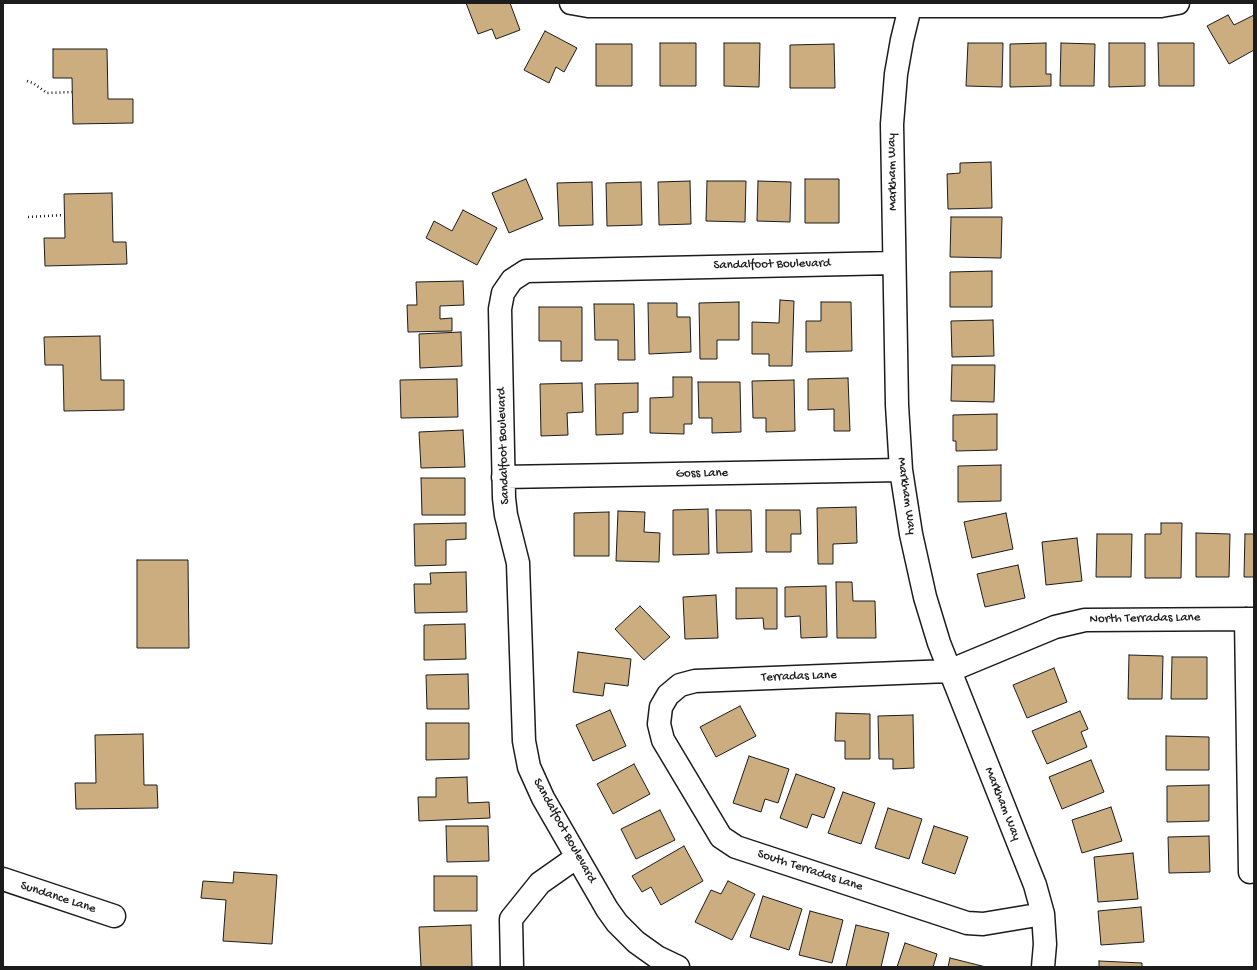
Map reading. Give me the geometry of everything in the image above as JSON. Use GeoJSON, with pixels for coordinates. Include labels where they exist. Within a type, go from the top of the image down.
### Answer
{"type":"FeatureCollection","features":[{"type":"Feature","properties":{"kind":"street"},"geometry":{"type":"LineString","coordinates":[[571,3],[588,6],[1161,6],[1178,3]]}},
{"type":"Feature","properties":{"kind":"street","name":"Markham Way"},"geometry":{"type":"LineString","coordinates":[[911,5],[902,40],[896,74],[892,124],[897,405],[901,470],[910,534],[925,597],[939,643],[1035,885],[1042,914],[1045,944],[1043,967]]}},
{"type":"Feature","properties":{"kind":"street","name":"Sandalfoot Boulevard"},"geometry":{"type":"LineString","coordinates":[[678,967],[657,957],[636,942],[617,923],[607,909],[543,798],[530,767],[524,741],[518,563],[506,515],[504,498],[500,309],[503,293],[512,280],[526,271],[894,263]]}},
{"type":"Feature","properties":{"kind":"street","name":"Goss Lane"},"geometry":{"type":"LineString","coordinates":[[503,477],[901,470]]}},
{"type":"Feature","properties":{"kind":"street"},"geometry":{"type":"LineString","coordinates":[[1250,618],[1250,872]]}},
{"type":"Feature","properties":{"kind":"street","name":"North Terradas Lane"},"geometry":{"type":"LineString","coordinates":[[949,671],[1055,628],[1085,620],[1250,618]]}},
{"type":"Feature","properties":{"kind":"street","name":"Terradas Lane"},"geometry":{"type":"LineString","coordinates":[[661,707],[668,695],[680,685],[695,681],[949,671]]}},
{"type":"Feature","properties":{"kind":"street","name":"South Terradas Lane"},"geometry":{"type":"LineString","coordinates":[[661,707],[658,724],[663,740],[721,838],[736,847],[968,923],[983,924],[1042,914]]}},
{"type":"Feature","properties":{"kind":"street"},"geometry":{"type":"LineString","coordinates":[[512,967],[511,919],[540,883],[577,857]]}},
{"type":"Feature","properties":{"kind":"street","name":"Sundance Lane"},"geometry":{"type":"LineString","coordinates":[[3,879],[114,916]]}},
{"type":"Feature","properties":{"kind":"path"},"geometry":{"type":"LineString","coordinates":[[27,81],[33,83],[48,93],[72,92]]}},
{"type":"Feature","properties":{"kind":"path"},"geometry":{"type":"LineString","coordinates":[[28,217],[64,215]]}},
{"type":"Feature","properties":{"kind":"building"},"geometry":{"type":"Polygon","coordinates":[[[466,3],[510,3],[520,30],[496,39],[492,29],[478,34],[466,3]]]}},
{"type":"Feature","properties":{"kind":"building"},"geometry":{"type":"Polygon","coordinates":[[[1228,15],[1234,25],[1254,15],[1254,50],[1229,64],[1207,26],[1228,15]]]}},
{"type":"Feature","properties":{"kind":"building"},"geometry":{"type":"Polygon","coordinates":[[[545,31],[577,48],[564,72],[556,67],[549,83],[524,70],[545,31]]]}},
{"type":"Feature","properties":{"kind":"building"},"geometry":{"type":"Polygon","coordinates":[[[660,43],[696,43],[696,86],[660,86],[660,43]]]}},
{"type":"Feature","properties":{"kind":"building"},"geometry":{"type":"Polygon","coordinates":[[[724,43],[760,43],[759,87],[724,86],[724,43]]]}},
{"type":"Feature","properties":{"kind":"building"},"geometry":{"type":"Polygon","coordinates":[[[968,43],[1003,43],[1002,87],[966,86],[968,43]]]}},
{"type":"Feature","properties":{"kind":"building"},"geometry":{"type":"Polygon","coordinates":[[[1046,43],[1046,74],[1051,74],[1051,86],[1010,87],[1010,44],[1046,43]]]}},
{"type":"Feature","properties":{"kind":"building"},"geometry":{"type":"Polygon","coordinates":[[[1061,43],[1095,44],[1094,86],[1060,86],[1061,43]]]}},
{"type":"Feature","properties":{"kind":"building"},"geometry":{"type":"Polygon","coordinates":[[[1109,43],[1145,43],[1145,86],[1109,87],[1109,43]]]}},
{"type":"Feature","properties":{"kind":"building"},"geometry":{"type":"Polygon","coordinates":[[[1158,43],[1194,43],[1194,86],[1159,86],[1158,43]]]}},
{"type":"Feature","properties":{"kind":"building"},"geometry":{"type":"Polygon","coordinates":[[[596,44],[632,44],[632,86],[596,86],[596,44]]]}},
{"type":"Feature","properties":{"kind":"building"},"geometry":{"type":"Polygon","coordinates":[[[834,44],[835,88],[790,88],[790,45],[834,44]]]}},
{"type":"Feature","properties":{"kind":"building"},"geometry":{"type":"Polygon","coordinates":[[[53,49],[107,49],[108,99],[133,99],[133,123],[73,124],[72,78],[53,78],[53,49]]]}},
{"type":"Feature","properties":{"kind":"building"},"geometry":{"type":"Polygon","coordinates":[[[991,162],[992,208],[948,209],[947,174],[960,173],[960,163],[991,162]]]}},
{"type":"Feature","properties":{"kind":"building"},"geometry":{"type":"Polygon","coordinates":[[[526,179],[543,219],[509,233],[492,193],[526,179]]]}},
{"type":"Feature","properties":{"kind":"building"},"geometry":{"type":"Polygon","coordinates":[[[805,179],[839,179],[839,223],[805,223],[805,179]]]}},
{"type":"Feature","properties":{"kind":"building"},"geometry":{"type":"Polygon","coordinates":[[[690,181],[691,224],[659,225],[658,182],[690,181]]]}},
{"type":"Feature","properties":{"kind":"building"},"geometry":{"type":"Polygon","coordinates":[[[707,181],[746,181],[745,222],[706,221],[707,181]]]}},
{"type":"Feature","properties":{"kind":"building"},"geometry":{"type":"Polygon","coordinates":[[[758,181],[791,182],[790,222],[757,221],[758,181]]]}},
{"type":"Feature","properties":{"kind":"building"},"geometry":{"type":"Polygon","coordinates":[[[592,182],[593,225],[559,226],[557,183],[592,182]]]}},
{"type":"Feature","properties":{"kind":"building"},"geometry":{"type":"Polygon","coordinates":[[[641,182],[642,225],[607,226],[606,183],[641,182]]]}},
{"type":"Feature","properties":{"kind":"building"},"geometry":{"type":"Polygon","coordinates":[[[112,193],[113,242],[126,242],[127,264],[45,266],[44,238],[65,238],[64,194],[112,193]]]}},
{"type":"Feature","properties":{"kind":"building"},"geometry":{"type":"Polygon","coordinates":[[[463,210],[497,228],[477,265],[426,238],[434,221],[452,231],[463,210]]]}},
{"type":"Feature","properties":{"kind":"building"},"geometry":{"type":"Polygon","coordinates":[[[951,217],[1002,217],[1001,258],[950,257],[951,217]]]}},
{"type":"Feature","properties":{"kind":"building"},"geometry":{"type":"Polygon","coordinates":[[[992,271],[992,307],[950,307],[950,272],[992,271]]]}},
{"type":"Feature","properties":{"kind":"building"},"geometry":{"type":"Polygon","coordinates":[[[463,281],[464,305],[440,306],[440,319],[452,318],[452,331],[408,332],[407,305],[417,305],[416,282],[463,281]]]}},
{"type":"Feature","properties":{"kind":"building"},"geometry":{"type":"Polygon","coordinates":[[[780,300],[794,301],[792,366],[769,366],[769,354],[752,354],[752,322],[779,323],[780,300]]]}},
{"type":"Feature","properties":{"kind":"building"},"geometry":{"type":"Polygon","coordinates":[[[739,302],[739,340],[717,340],[717,359],[700,359],[699,303],[739,302]]]}},
{"type":"Feature","properties":{"kind":"building"},"geometry":{"type":"Polygon","coordinates":[[[821,302],[851,302],[852,351],[806,352],[806,321],[821,321],[821,302]]]}},
{"type":"Feature","properties":{"kind":"building"},"geometry":{"type":"Polygon","coordinates":[[[648,303],[677,303],[677,317],[690,317],[691,352],[649,354],[648,303]]]}},
{"type":"Feature","properties":{"kind":"building"},"geometry":{"type":"Polygon","coordinates":[[[594,304],[634,304],[635,360],[618,360],[618,340],[595,340],[594,304]]]}},
{"type":"Feature","properties":{"kind":"building"},"geometry":{"type":"Polygon","coordinates":[[[539,307],[582,307],[582,361],[561,361],[561,341],[539,341],[539,307]]]}},
{"type":"Feature","properties":{"kind":"building"},"geometry":{"type":"Polygon","coordinates":[[[993,320],[994,356],[952,357],[951,321],[993,320]]]}},
{"type":"Feature","properties":{"kind":"building"},"geometry":{"type":"Polygon","coordinates":[[[461,332],[462,366],[420,368],[419,334],[461,332]]]}},
{"type":"Feature","properties":{"kind":"building"},"geometry":{"type":"Polygon","coordinates":[[[100,336],[101,380],[124,380],[124,410],[64,411],[63,365],[45,365],[44,337],[100,336]]]}},
{"type":"Feature","properties":{"kind":"building"},"geometry":{"type":"Polygon","coordinates":[[[952,365],[995,365],[994,402],[951,401],[952,365]]]}},
{"type":"Feature","properties":{"kind":"building"},"geometry":{"type":"Polygon","coordinates":[[[673,377],[692,377],[692,424],[684,424],[684,434],[650,433],[650,398],[673,397],[673,377]]]}},
{"type":"Feature","properties":{"kind":"building"},"geometry":{"type":"Polygon","coordinates":[[[848,378],[850,431],[834,431],[834,409],[808,410],[808,379],[848,378]]]}},
{"type":"Feature","properties":{"kind":"building"},"geometry":{"type":"Polygon","coordinates":[[[457,379],[458,417],[401,418],[400,380],[457,379]]]}},
{"type":"Feature","properties":{"kind":"building"},"geometry":{"type":"Polygon","coordinates":[[[794,380],[795,431],[766,432],[766,418],[753,418],[752,381],[794,380]]]}},
{"type":"Feature","properties":{"kind":"building"},"geometry":{"type":"Polygon","coordinates":[[[698,382],[740,382],[741,432],[712,433],[712,418],[699,418],[698,382]]]}},
{"type":"Feature","properties":{"kind":"building"},"geometry":{"type":"Polygon","coordinates":[[[582,383],[583,412],[567,413],[568,435],[541,436],[540,384],[582,383]]]}},
{"type":"Feature","properties":{"kind":"building"},"geometry":{"type":"Polygon","coordinates":[[[638,383],[638,412],[623,413],[623,434],[596,435],[595,384],[638,383]]]}},
{"type":"Feature","properties":{"kind":"building"},"geometry":{"type":"Polygon","coordinates":[[[997,414],[997,450],[956,451],[956,441],[953,441],[953,415],[997,414]]]}},
{"type":"Feature","properties":{"kind":"building"},"geometry":{"type":"Polygon","coordinates":[[[463,430],[465,467],[421,468],[419,432],[463,430]]]}},
{"type":"Feature","properties":{"kind":"building"},"geometry":{"type":"Polygon","coordinates":[[[1001,465],[1001,501],[958,502],[958,466],[1001,465]]]}},
{"type":"Feature","properties":{"kind":"building"},"geometry":{"type":"Polygon","coordinates":[[[421,478],[465,478],[465,515],[422,515],[421,478]]]}},
{"type":"Feature","properties":{"kind":"building"},"geometry":{"type":"Polygon","coordinates":[[[856,507],[857,543],[833,544],[833,564],[818,564],[817,508],[856,507]]]}},
{"type":"Feature","properties":{"kind":"building"},"geometry":{"type":"Polygon","coordinates":[[[708,509],[709,554],[673,555],[673,510],[708,509]]]}},
{"type":"Feature","properties":{"kind":"building"},"geometry":{"type":"Polygon","coordinates":[[[716,510],[751,510],[752,552],[717,553],[716,510]]]}},
{"type":"Feature","properties":{"kind":"building"},"geometry":{"type":"Polygon","coordinates":[[[766,510],[800,510],[801,534],[791,534],[791,552],[766,552],[766,510]]]}},
{"type":"Feature","properties":{"kind":"building"},"geometry":{"type":"Polygon","coordinates":[[[618,511],[645,512],[644,532],[660,533],[659,562],[616,561],[618,511]]]}},
{"type":"Feature","properties":{"kind":"building"},"geometry":{"type":"Polygon","coordinates":[[[609,512],[609,556],[574,556],[574,513],[609,512]]]}},
{"type":"Feature","properties":{"kind":"building"},"geometry":{"type":"Polygon","coordinates":[[[1006,513],[1013,549],[972,558],[964,522],[1006,513]]]}},
{"type":"Feature","properties":{"kind":"building"},"geometry":{"type":"Polygon","coordinates":[[[466,523],[466,539],[446,540],[446,565],[415,566],[414,524],[466,523]]]}},
{"type":"Feature","properties":{"kind":"building"},"geometry":{"type":"Polygon","coordinates":[[[1161,523],[1182,523],[1181,578],[1145,578],[1145,534],[1161,534],[1161,523]]]}},
{"type":"Feature","properties":{"kind":"building"},"geometry":{"type":"Polygon","coordinates":[[[1196,533],[1230,534],[1229,577],[1196,577],[1196,533]]]}},
{"type":"Feature","properties":{"kind":"building"},"geometry":{"type":"Polygon","coordinates":[[[1097,534],[1132,534],[1131,577],[1096,577],[1097,534]]]}},
{"type":"Feature","properties":{"kind":"building"},"geometry":{"type":"Polygon","coordinates":[[[1245,534],[1254,534],[1254,577],[1244,577],[1245,534]]]}},
{"type":"Feature","properties":{"kind":"building"},"geometry":{"type":"Polygon","coordinates":[[[1077,538],[1082,581],[1046,585],[1042,542],[1077,538]]]}},
{"type":"Feature","properties":{"kind":"building"},"geometry":{"type":"Polygon","coordinates":[[[137,560],[188,560],[189,648],[137,648],[137,560]]]}},
{"type":"Feature","properties":{"kind":"building"},"geometry":{"type":"Polygon","coordinates":[[[1018,565],[1025,598],[985,607],[977,574],[1018,565]]]}},
{"type":"Feature","properties":{"kind":"building"},"geometry":{"type":"Polygon","coordinates":[[[466,572],[467,612],[415,613],[414,584],[431,584],[430,573],[466,572]]]}},
{"type":"Feature","properties":{"kind":"building"},"geometry":{"type":"Polygon","coordinates":[[[836,582],[852,582],[853,601],[875,601],[876,638],[837,638],[836,582]]]}},
{"type":"Feature","properties":{"kind":"building"},"geometry":{"type":"Polygon","coordinates":[[[826,586],[827,637],[801,638],[800,616],[785,617],[785,587],[826,586]]]}},
{"type":"Feature","properties":{"kind":"building"},"geometry":{"type":"Polygon","coordinates":[[[736,588],[777,588],[777,629],[764,629],[763,618],[736,619],[736,588]]]}},
{"type":"Feature","properties":{"kind":"building"},"geometry":{"type":"Polygon","coordinates":[[[716,595],[718,638],[685,639],[683,597],[716,595]]]}},
{"type":"Feature","properties":{"kind":"building"},"geometry":{"type":"Polygon","coordinates":[[[640,606],[670,637],[644,660],[615,629],[640,606]]]}},
{"type":"Feature","properties":{"kind":"building"},"geometry":{"type":"Polygon","coordinates":[[[465,624],[466,659],[424,660],[424,625],[465,624]]]}},
{"type":"Feature","properties":{"kind":"building"},"geometry":{"type":"Polygon","coordinates":[[[578,652],[631,659],[628,686],[605,683],[603,696],[573,692],[578,652]]]}},
{"type":"Feature","properties":{"kind":"building"},"geometry":{"type":"Polygon","coordinates":[[[1129,655],[1163,656],[1162,699],[1128,699],[1129,655]]]}},
{"type":"Feature","properties":{"kind":"building"},"geometry":{"type":"Polygon","coordinates":[[[1172,657],[1207,657],[1207,699],[1171,699],[1172,657]]]}},
{"type":"Feature","properties":{"kind":"building"},"geometry":{"type":"Polygon","coordinates":[[[1054,668],[1067,702],[1027,718],[1013,685],[1054,668]]]}},
{"type":"Feature","properties":{"kind":"building"},"geometry":{"type":"Polygon","coordinates":[[[468,674],[469,709],[427,709],[426,675],[468,674]]]}},
{"type":"Feature","properties":{"kind":"building"},"geometry":{"type":"Polygon","coordinates":[[[740,706],[756,736],[716,757],[700,727],[740,706]]]}},
{"type":"Feature","properties":{"kind":"building"},"geometry":{"type":"Polygon","coordinates":[[[610,710],[626,746],[593,761],[576,725],[610,710]]]}},
{"type":"Feature","properties":{"kind":"building"},"geometry":{"type":"Polygon","coordinates":[[[1080,711],[1088,729],[1081,732],[1087,747],[1047,764],[1032,731],[1080,711]]]}},
{"type":"Feature","properties":{"kind":"building"},"geometry":{"type":"Polygon","coordinates":[[[836,713],[870,714],[870,759],[845,759],[845,741],[835,741],[836,713]]]}},
{"type":"Feature","properties":{"kind":"building"},"geometry":{"type":"Polygon","coordinates":[[[913,715],[914,768],[893,769],[893,759],[879,759],[878,716],[913,715]]]}},
{"type":"Feature","properties":{"kind":"building"},"geometry":{"type":"Polygon","coordinates":[[[426,723],[469,723],[469,759],[426,760],[426,723]]]}},
{"type":"Feature","properties":{"kind":"building"},"geometry":{"type":"Polygon","coordinates":[[[143,734],[144,785],[157,785],[158,808],[76,809],[75,783],[96,783],[95,735],[143,734]]]}},
{"type":"Feature","properties":{"kind":"building"},"geometry":{"type":"Polygon","coordinates":[[[1166,736],[1209,737],[1209,770],[1166,770],[1166,736]]]}},
{"type":"Feature","properties":{"kind":"building"},"geometry":{"type":"Polygon","coordinates":[[[749,756],[789,769],[778,803],[765,799],[761,812],[733,803],[749,756]]]}},
{"type":"Feature","properties":{"kind":"building"},"geometry":{"type":"Polygon","coordinates":[[[1091,760],[1104,792],[1062,809],[1049,777],[1091,760]]]}},
{"type":"Feature","properties":{"kind":"building"},"geometry":{"type":"Polygon","coordinates":[[[634,764],[650,794],[613,814],[597,784],[634,764]]]}},
{"type":"Feature","properties":{"kind":"building"},"geometry":{"type":"Polygon","coordinates":[[[796,774],[835,788],[824,818],[812,814],[807,828],[780,818],[796,774]]]}},
{"type":"Feature","properties":{"kind":"building"},"geometry":{"type":"Polygon","coordinates":[[[467,777],[468,803],[489,802],[490,818],[419,821],[418,797],[436,797],[436,778],[467,777]]]}},
{"type":"Feature","properties":{"kind":"building"},"geometry":{"type":"Polygon","coordinates":[[[1209,785],[1209,821],[1167,822],[1167,786],[1209,785]]]}},
{"type":"Feature","properties":{"kind":"building"},"geometry":{"type":"Polygon","coordinates":[[[843,792],[875,803],[861,844],[828,833],[843,792]]]}},
{"type":"Feature","properties":{"kind":"building"},"geometry":{"type":"Polygon","coordinates":[[[1111,807],[1122,841],[1082,853],[1072,820],[1111,807]]]}},
{"type":"Feature","properties":{"kind":"building"},"geometry":{"type":"Polygon","coordinates":[[[888,808],[922,819],[909,859],[875,848],[888,808]]]}},
{"type":"Feature","properties":{"kind":"building"},"geometry":{"type":"Polygon","coordinates":[[[660,810],[675,840],[636,859],[621,829],[660,810]]]}},
{"type":"Feature","properties":{"kind":"building"},"geometry":{"type":"Polygon","coordinates":[[[446,826],[488,826],[489,861],[447,862],[446,826]]]}},
{"type":"Feature","properties":{"kind":"building"},"geometry":{"type":"Polygon","coordinates":[[[934,826],[968,837],[955,874],[922,863],[934,826]]]}},
{"type":"Feature","properties":{"kind":"building"},"geometry":{"type":"Polygon","coordinates":[[[1209,836],[1210,872],[1169,873],[1168,837],[1209,836]]]}},
{"type":"Feature","properties":{"kind":"building"},"geometry":{"type":"Polygon","coordinates":[[[684,846],[703,881],[661,905],[651,887],[642,892],[632,876],[684,846]]]}},
{"type":"Feature","properties":{"kind":"building"},"geometry":{"type":"Polygon","coordinates":[[[1133,853],[1138,899],[1098,902],[1094,857],[1133,853]]]}},
{"type":"Feature","properties":{"kind":"building"},"geometry":{"type":"Polygon","coordinates":[[[234,872],[277,875],[272,944],[223,941],[226,900],[201,898],[203,881],[233,883],[234,872]]]}},
{"type":"Feature","properties":{"kind":"building"},"geometry":{"type":"Polygon","coordinates":[[[434,876],[477,876],[477,911],[434,911],[434,876]]]}},
{"type":"Feature","properties":{"kind":"building"},"geometry":{"type":"Polygon","coordinates":[[[728,881],[755,894],[732,940],[695,922],[711,890],[721,894],[728,881]]]}},
{"type":"Feature","properties":{"kind":"building"},"geometry":{"type":"Polygon","coordinates":[[[763,896],[802,909],[789,950],[750,937],[763,896]]]}},
{"type":"Feature","properties":{"kind":"building"},"geometry":{"type":"Polygon","coordinates":[[[1141,907],[1144,942],[1101,945],[1098,911],[1141,907]]]}},
{"type":"Feature","properties":{"kind":"building"},"geometry":{"type":"Polygon","coordinates":[[[810,911],[843,920],[832,963],[799,955],[810,911]]]}},
{"type":"Feature","properties":{"kind":"building"},"geometry":{"type":"Polygon","coordinates":[[[471,925],[472,967],[421,967],[419,927],[471,925]]]}},
{"type":"Feature","properties":{"kind":"building"},"geometry":{"type":"Polygon","coordinates":[[[856,925],[889,933],[881,967],[846,967],[856,925]]]}},
{"type":"Feature","properties":{"kind":"building"},"geometry":{"type":"Polygon","coordinates":[[[905,943],[937,954],[933,967],[897,967],[905,943]]]}},
{"type":"Feature","properties":{"kind":"building"},"geometry":{"type":"Polygon","coordinates":[[[950,958],[986,967],[948,967],[950,958]]]}},
{"type":"Feature","properties":{"kind":"building"},"geometry":{"type":"Polygon","coordinates":[[[1099,961],[1142,963],[1142,967],[1099,967],[1099,961]]]}}]}
